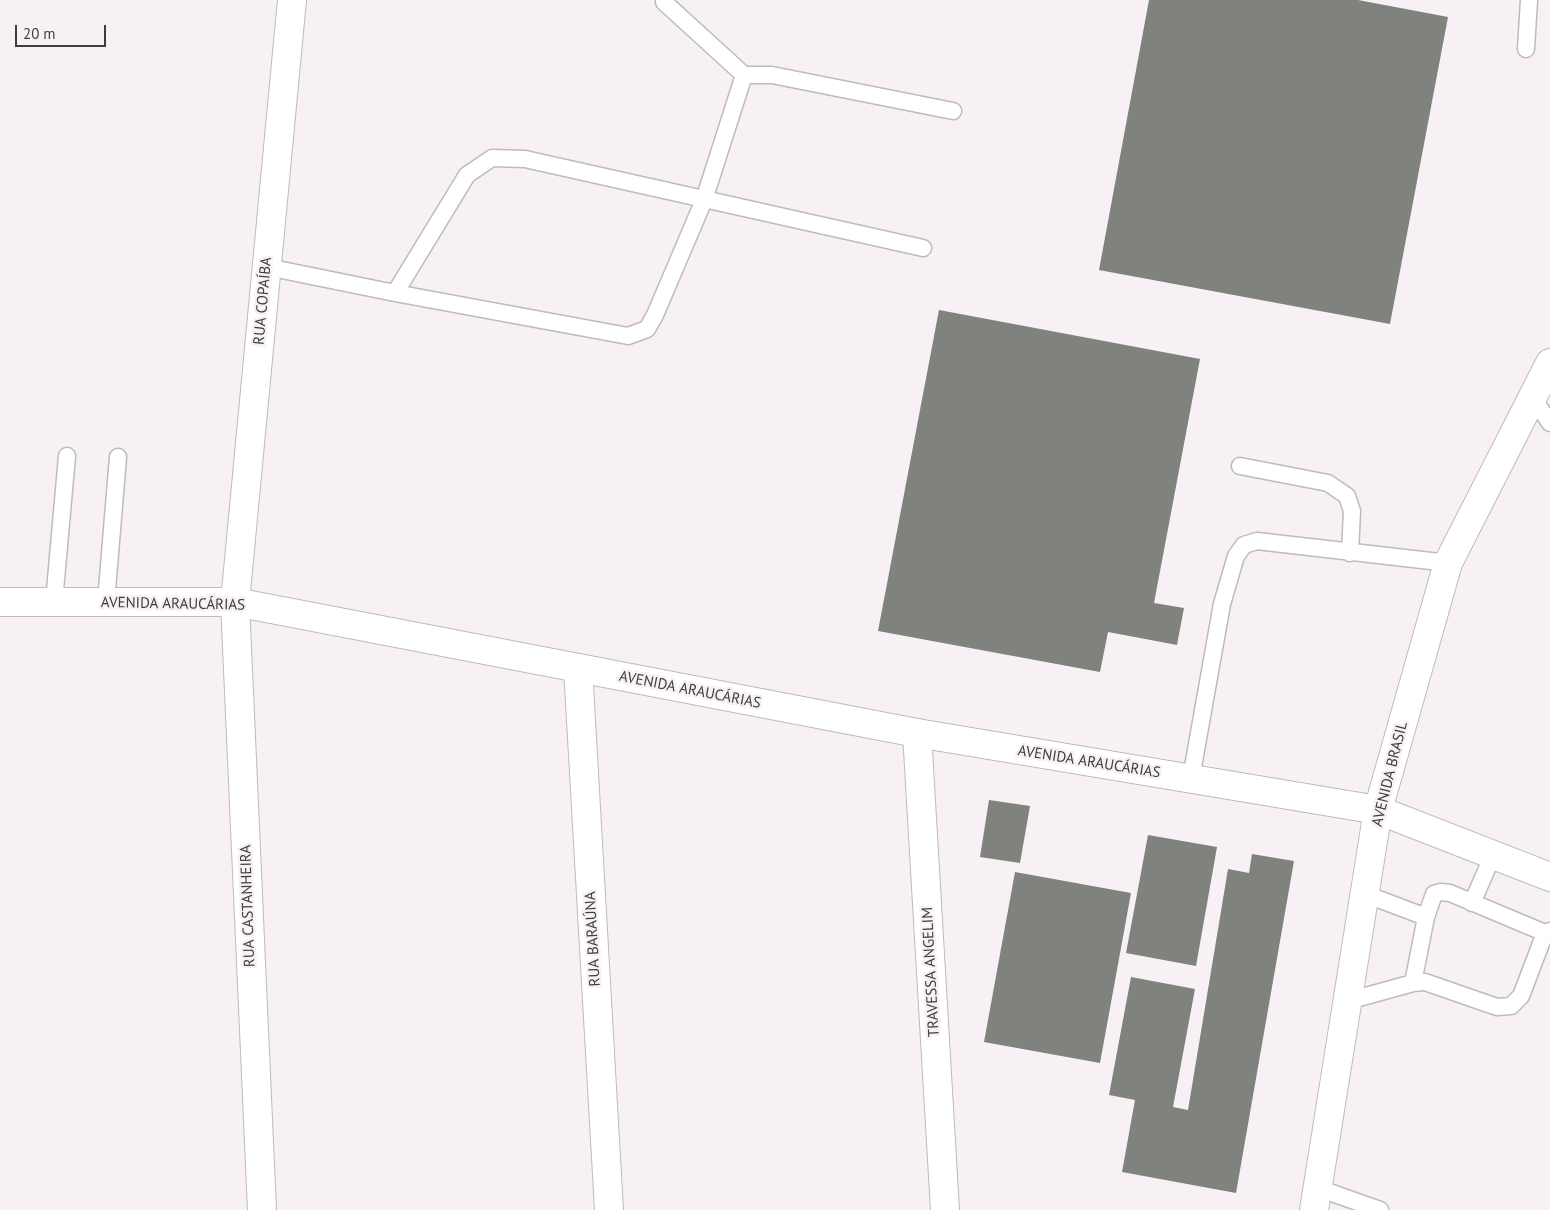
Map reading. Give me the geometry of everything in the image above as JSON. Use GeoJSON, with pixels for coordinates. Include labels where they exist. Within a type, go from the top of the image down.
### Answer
{"type":"FeatureCollection","features":[{"type":"Feature","properties":{"kind":"street","name":"RUA COPAÍBA"},"geometry":{"type":"LineString","coordinates":[[235,602],[292,0]]}},
{"type":"Feature","properties":{"kind":"street","name":"AVENIDA BRASIL"},"geometry":{"type":"LineString","coordinates":[[1316,1199],[1378,810],[1448,563],[1550,363]]}},
{"type":"Feature","properties":{"kind":"street","name":"AVENIDA ARAUCÁRIAS"},"geometry":{"type":"LineString","coordinates":[[0,602],[235,602],[917,733],[1378,810],[1550,877]]}},
{"type":"Feature","properties":{"kind":"street","name":"RUA CASTANHEIRA"},"geometry":{"type":"LineString","coordinates":[[235,602],[262,1210]]}},
{"type":"Feature","properties":{"kind":"street","name":"RUA BARAÚNA"},"geometry":{"type":"LineString","coordinates":[[578,668],[609,1210]]}},
{"type":"Feature","properties":{"kind":"street","name":"TRAVESSA ANGELIM"},"geometry":{"type":"LineString","coordinates":[[917,733],[945,1210]]}},
{"type":"Feature","properties":{"kind":"lane"},"geometry":{"type":"LineString","coordinates":[[664,0],[744,75],[772,75],[953,112]]}},
{"type":"Feature","properties":{"kind":"lane"},"geometry":{"type":"LineString","coordinates":[[1526,49],[1529,0]]}},
{"type":"Feature","properties":{"kind":"lane"},"geometry":{"type":"LineString","coordinates":[[267,267],[628,336],[647,329],[655,315],[704,200],[744,75]]}},
{"type":"Feature","properties":{"kind":"lane"},"geometry":{"type":"LineString","coordinates":[[396,293],[467,175],[492,158],[525,159],[923,248]]}},
{"type":"Feature","properties":{"kind":"lane"},"geometry":{"type":"LineString","coordinates":[[1532,397],[1550,423]]}},
{"type":"Feature","properties":{"kind":"lane"},"geometry":{"type":"LineString","coordinates":[[54,602],[67,456]]}},
{"type":"Feature","properties":{"kind":"lane"},"geometry":{"type":"LineString","coordinates":[[106,602],[118,457]]}},
{"type":"Feature","properties":{"kind":"lane"},"geometry":{"type":"LineString","coordinates":[[1240,466],[1328,483],[1347,496],[1352,511],[1350,553]]}},
{"type":"Feature","properties":{"kind":"lane"},"geometry":{"type":"LineString","coordinates":[[1191,778],[1222,604],[1236,556],[1244,545],[1257,541],[1448,563]]}},
{"type":"Feature","properties":{"kind":"lane"},"geometry":{"type":"LineString","coordinates":[[1472,903],[1494,855]]}},
{"type":"Feature","properties":{"kind":"lane"},"geometry":{"type":"LineString","coordinates":[[1348,1001],[1413,983],[1425,982],[1497,1006],[1511,1006],[1522,996],[1548,932],[1450,893],[1441,892],[1434,894],[1426,917],[1413,983]]}},
{"type":"Feature","properties":{"kind":"lane"},"geometry":{"type":"LineString","coordinates":[[1365,894],[1426,917]]}},
{"type":"Feature","properties":{"kind":"lane"},"geometry":{"type":"LineString","coordinates":[[1316,1199],[1380,1210]]}},
{"type":"Feature","properties":{"kind":"building"},"geometry":{"type":"Polygon","coordinates":[[[1149,0],[1358,0],[1448,17],[1390,324],[1099,270],[1149,0]]]}},
{"type":"Feature","properties":{"kind":"building"},"geometry":{"type":"Polygon","coordinates":[[[939,310],[1200,359],[1154,603],[1184,608],[1177,645],[1108,632],[1100,672],[878,631],[939,310]]]}},
{"type":"Feature","properties":{"kind":"building"},"geometry":{"type":"Polygon","coordinates":[[[989,800],[1030,806],[1020,863],[980,857],[989,800]]]}},
{"type":"Feature","properties":{"kind":"building"},"geometry":{"type":"Polygon","coordinates":[[[1148,835],[1217,847],[1196,966],[1126,953],[1148,835]]]}},
{"type":"Feature","properties":{"kind":"building"},"geometry":{"type":"Polygon","coordinates":[[[1252,854],[1294,861],[1236,1193],[1122,1172],[1135,1100],[1109,1095],[1131,977],[1195,989],[1173,1107],[1188,1110],[1228,869],[1249,873],[1252,854]]]}},
{"type":"Feature","properties":{"kind":"building"},"geometry":{"type":"Polygon","coordinates":[[[1015,872],[1131,893],[1100,1063],[984,1042],[1015,872]]]}}]}
